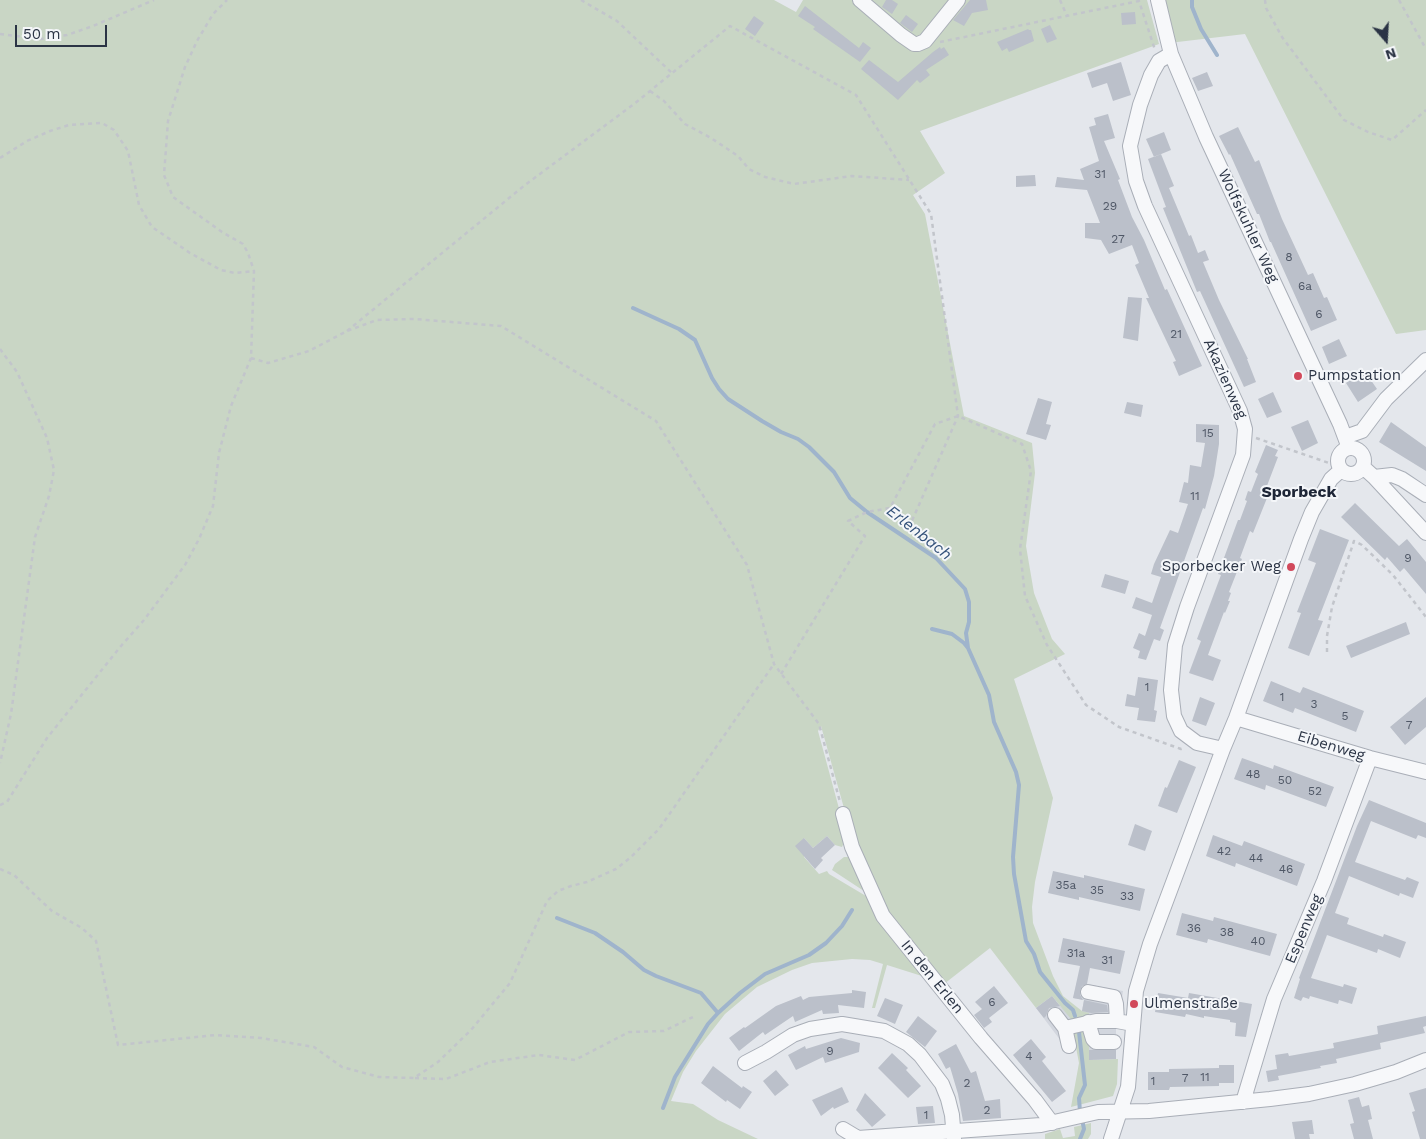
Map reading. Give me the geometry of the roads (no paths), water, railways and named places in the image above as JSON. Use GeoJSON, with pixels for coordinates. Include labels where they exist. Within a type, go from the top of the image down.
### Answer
{"type":"FeatureCollection","features":[{"type":"Feature","properties":{"kind":"street"},"geometry":{"type":"LineString","coordinates":[[860,0],[914,44],[925,41],[958,0]]}},
{"type":"Feature","properties":{"kind":"street","name":"Wolfskuhler Weg"},"geometry":{"type":"LineString","coordinates":[[1158,0],[1165,58],[1206,137],[1347,443],[1361,453],[1364,458],[1363,467],[1426,533]]}},
{"type":"Feature","properties":{"kind":"street","name":"Akazienweg"},"geometry":{"type":"LineString","coordinates":[[1165,58],[1151,75],[1140,105],[1130,146],[1136,181],[1145,206],[1244,420],[1243,455],[1187,607],[1175,645],[1171,690],[1174,716],[1181,731],[1197,744],[1223,749]]}},
{"type":"Feature","properties":{"kind":"street"},"geometry":{"type":"LineString","coordinates":[[1111,1139],[1128,1087],[1136,991],[1150,944],[1312,512],[1332,479],[1340,454],[1347,443],[1362,431],[1386,399],[1426,360]]}},
{"type":"Feature","properties":{"kind":"street"},"geometry":{"type":"LineString","coordinates":[[1336,467],[1350,474],[1360,471],[1363,467]]}},
{"type":"Feature","properties":{"kind":"street"},"geometry":{"type":"LineString","coordinates":[[1374,477],[1392,475],[1402,479],[1426,495]]}},
{"type":"Feature","properties":{"kind":"street","name":"Eibenweg"},"geometry":{"type":"LineString","coordinates":[[1236,718],[1370,758],[1426,772]]}},
{"type":"Feature","properties":{"kind":"street","name":"Espenweg"},"geometry":{"type":"LineString","coordinates":[[1243,1102],[1274,999],[1324,881],[1370,758]]}},
{"type":"Feature","properties":{"kind":"street","name":"In den Erlen"},"geometry":{"type":"LineString","coordinates":[[843,814],[852,847],[883,916],[1052,1123]]}},
{"type":"Feature","properties":{"kind":"street"},"geometry":{"type":"LineString","coordinates":[[1088,992],[1114,997],[1117,1021]]}},
{"type":"Feature","properties":{"kind":"street"},"geometry":{"type":"LineString","coordinates":[[1055,1015],[1065,1028],[1069,1046]]}},
{"type":"Feature","properties":{"kind":"street"},"geometry":{"type":"LineString","coordinates":[[1065,1028],[1088,1022],[1117,1021],[1133,1024]]}},
{"type":"Feature","properties":{"kind":"street"},"geometry":{"type":"LineString","coordinates":[[1088,1022],[1093,1039],[1096,1042],[1114,1042]]}},
{"type":"Feature","properties":{"kind":"street"},"geometry":{"type":"LineString","coordinates":[[745,1063],[793,1035],[810,1029],[842,1024],[884,1032],[908,1044],[942,1084],[950,1107],[954,1135]]}},
{"type":"Feature","properties":{"kind":"street"},"geometry":{"type":"LineString","coordinates":[[844,1128],[858,1138],[954,1135],[1052,1123],[1089,1113],[1243,1102],[1309,1094],[1356,1084],[1396,1072],[1426,1060]]}},
{"type":"Feature","properties":{"kind":"waterway"},"geometry":{"type":"LineString","coordinates":[[1192,0],[1192,7],[1201,29],[1217,55]]}},
{"type":"Feature","properties":{"kind":"waterway","name":"Erlenbach"},"geometry":{"type":"LineString","coordinates":[[633,308],[679,329],[695,340],[712,378],[728,399],[762,421],[798,439],[809,447],[834,472],[850,498],[867,512],[936,558],[965,589],[969,602],[969,622],[966,633],[968,648],[989,695],[994,722],[1016,772],[1019,785],[1013,857],[1014,874],[1026,941],[1034,954],[1040,972],[1073,1010],[1075,1016]]}},
{"type":"Feature","properties":{"kind":"waterway"},"geometry":{"type":"LineString","coordinates":[[932,629],[952,634],[968,648]]}},
{"type":"Feature","properties":{"kind":"waterway"},"geometry":{"type":"LineString","coordinates":[[663,1108],[675,1077],[708,1024],[718,1013],[765,974],[809,955],[826,943],[842,926],[852,910]]}},
{"type":"Feature","properties":{"kind":"waterway"},"geometry":{"type":"LineString","coordinates":[[557,918],[595,933],[623,952],[644,970],[701,993],[718,1013]]}},
{"type":"Feature","properties":{"kind":"waterway","name":"Erlenbach"},"geometry":{"type":"LineString","coordinates":[[1079,1032],[1085,1085],[1079,1098],[1080,1112]]}},
{"type":"Feature","properties":{"kind":"waterway","name":"Erlenbach"},"geometry":{"type":"LineString","coordinates":[[1080,1139],[1084,1129],[1082,1119]]}},
{"type":"Feature","properties":{"kind":"place","name":"Pumpstation"},"geometry":{"type":"Point","coordinates":[1298,376]}},
{"type":"Feature","properties":{"kind":"place","name":"Sporbecker Weg"},"geometry":{"type":"Point","coordinates":[1291,567]}},
{"type":"Feature","properties":{"kind":"place","name":"Ulmenstraße"},"geometry":{"type":"Point","coordinates":[1134,1004]}},
{"type":"Feature","properties":{"kind":"district","name":"Sporbeck"},"geometry":{"type":"Point","coordinates":[1299,492]}}]}
